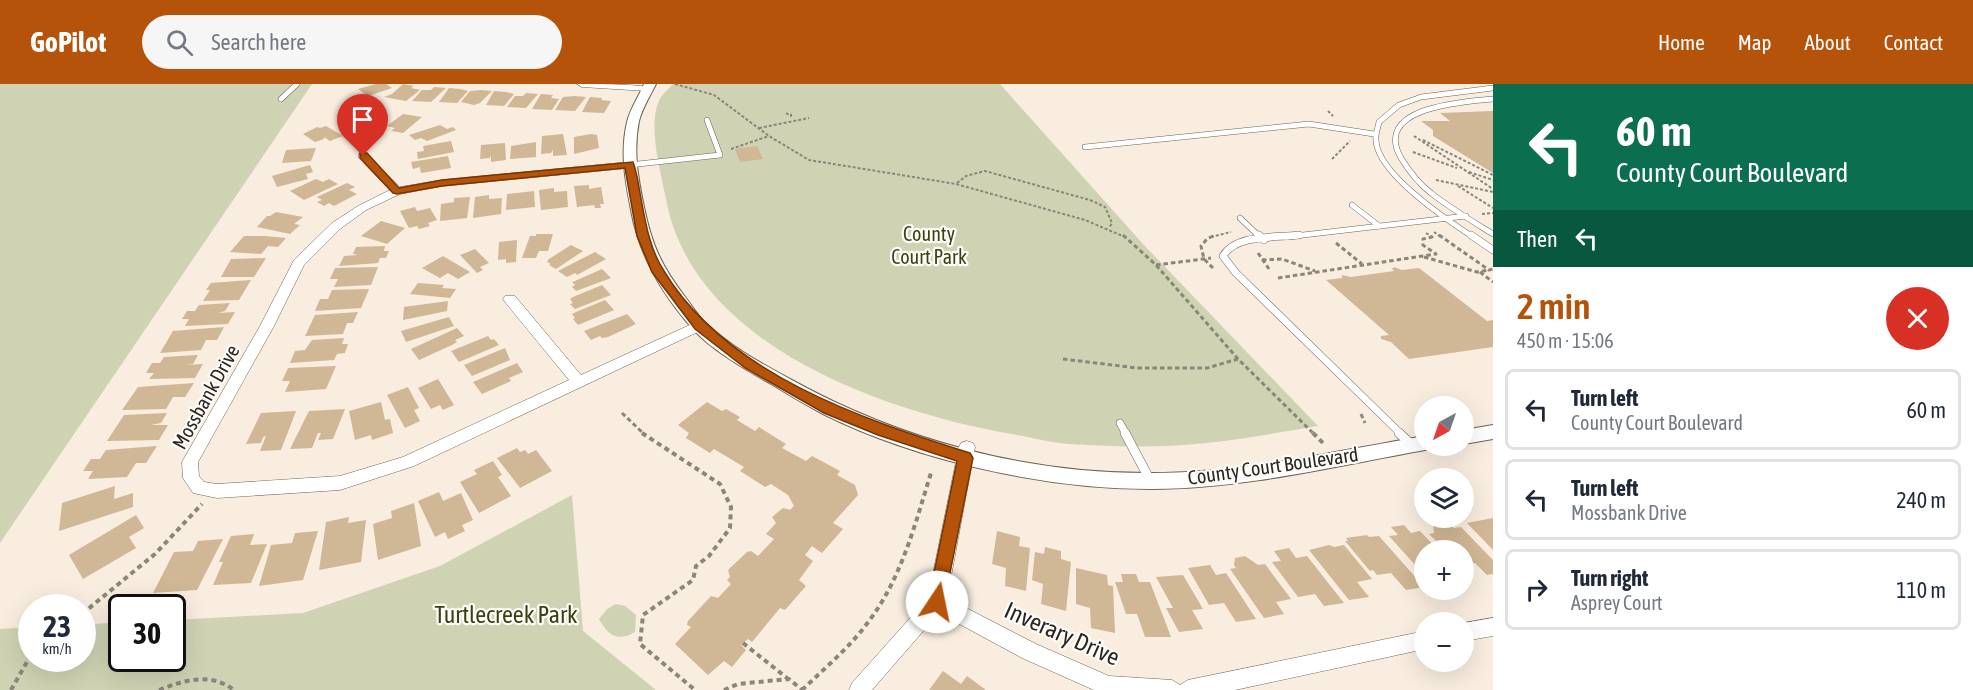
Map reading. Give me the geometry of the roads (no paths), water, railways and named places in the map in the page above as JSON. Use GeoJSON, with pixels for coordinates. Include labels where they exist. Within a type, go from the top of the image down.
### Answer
{"type":"FeatureCollection","features":[{"type":"Feature","properties":{"kind":"street"},"geometry":{"type":"LineString","coordinates":[[582,84],[648,86]]}},
{"type":"Feature","properties":{"kind":"street","name":"County Court Boulevard"},"geometry":{"type":"LineString","coordinates":[[648,86],[633,120],[629,165],[643,236],[658,272],[699,326],[749,364],[829,409],[883,432],[966,452],[1027,470],[1151,481],[1224,477],[1414,449]]}},
{"type":"Feature","properties":{"kind":"street"},"geometry":{"type":"LineString","coordinates":[[363,156],[397,191]]}},
{"type":"Feature","properties":{"kind":"street","name":"Mossbank Drive"},"geometry":{"type":"LineString","coordinates":[[629,165],[454,181],[397,191],[362,208],[336,226],[298,264],[267,326],[190,462],[191,478],[199,488],[217,491],[340,483],[408,462],[699,326]]}},
{"type":"Feature","properties":{"kind":"street"},"geometry":{"type":"LineString","coordinates":[[510,299],[579,382]]}},
{"type":"Feature","properties":{"kind":"street"},"geometry":{"type":"LineString","coordinates":[[1474,439],[1493,432]]}},
{"type":"Feature","properties":{"kind":"street"},"geometry":{"type":"LineString","coordinates":[[859,690],[937,602],[966,452]]}},
{"type":"Feature","properties":{"kind":"street","name":"Inverary Drive"},"geometry":{"type":"LineString","coordinates":[[937,602],[1029,651],[1108,686],[1172,690]]}},
{"type":"Feature","properties":{"kind":"street"},"geometry":{"type":"LineString","coordinates":[[1474,630],[1493,627]]}},
{"type":"Feature","properties":{"kind":"street"},"geometry":{"type":"LineString","coordinates":[[1188,690],[1414,642]]}},
{"type":"Feature","properties":{"kind":"lane"},"geometry":{"type":"LineString","coordinates":[[281,99],[297,84]]}},
{"type":"Feature","properties":{"kind":"lane"},"geometry":{"type":"LineString","coordinates":[[1493,88],[1433,96],[1400,104],[1382,117],[1374,134],[1374,142],[1392,174],[1447,218],[1493,250]]}},
{"type":"Feature","properties":{"kind":"lane"},"geometry":{"type":"LineString","coordinates":[[1493,99],[1446,104],[1423,111],[1407,118],[1394,138],[1395,146],[1405,165],[1416,178],[1431,192],[1493,234]]}},
{"type":"Feature","properties":{"kind":"lane"},"geometry":{"type":"LineString","coordinates":[[629,165],[720,155],[707,120]]}},
{"type":"Feature","properties":{"kind":"lane"},"geometry":{"type":"LineString","coordinates":[[1085,147],[1309,124],[1374,134]]}},
{"type":"Feature","properties":{"kind":"lane"},"geometry":{"type":"LineString","coordinates":[[1352,205],[1379,226]]}},
{"type":"Feature","properties":{"kind":"lane"},"geometry":{"type":"LineString","coordinates":[[1414,437],[1236,273],[1223,256],[1229,246],[1264,240],[1466,216]]}},
{"type":"Feature","properties":{"kind":"lane"},"geometry":{"type":"LineString","coordinates":[[1240,218],[1264,240]]}},
{"type":"Feature","properties":{"kind":"lane"},"geometry":{"type":"LineString","coordinates":[[1120,423],[1151,481]]}},
{"type":"Feature","properties":{"kind":"park label","name":"County Court Park"},"geometry":{"type":"Point","coordinates":[929,246]}},
{"type":"Feature","properties":{"kind":"park label","name":"Turtlecreek Park"},"geometry":{"type":"Point","coordinates":[506,615]}}]}
